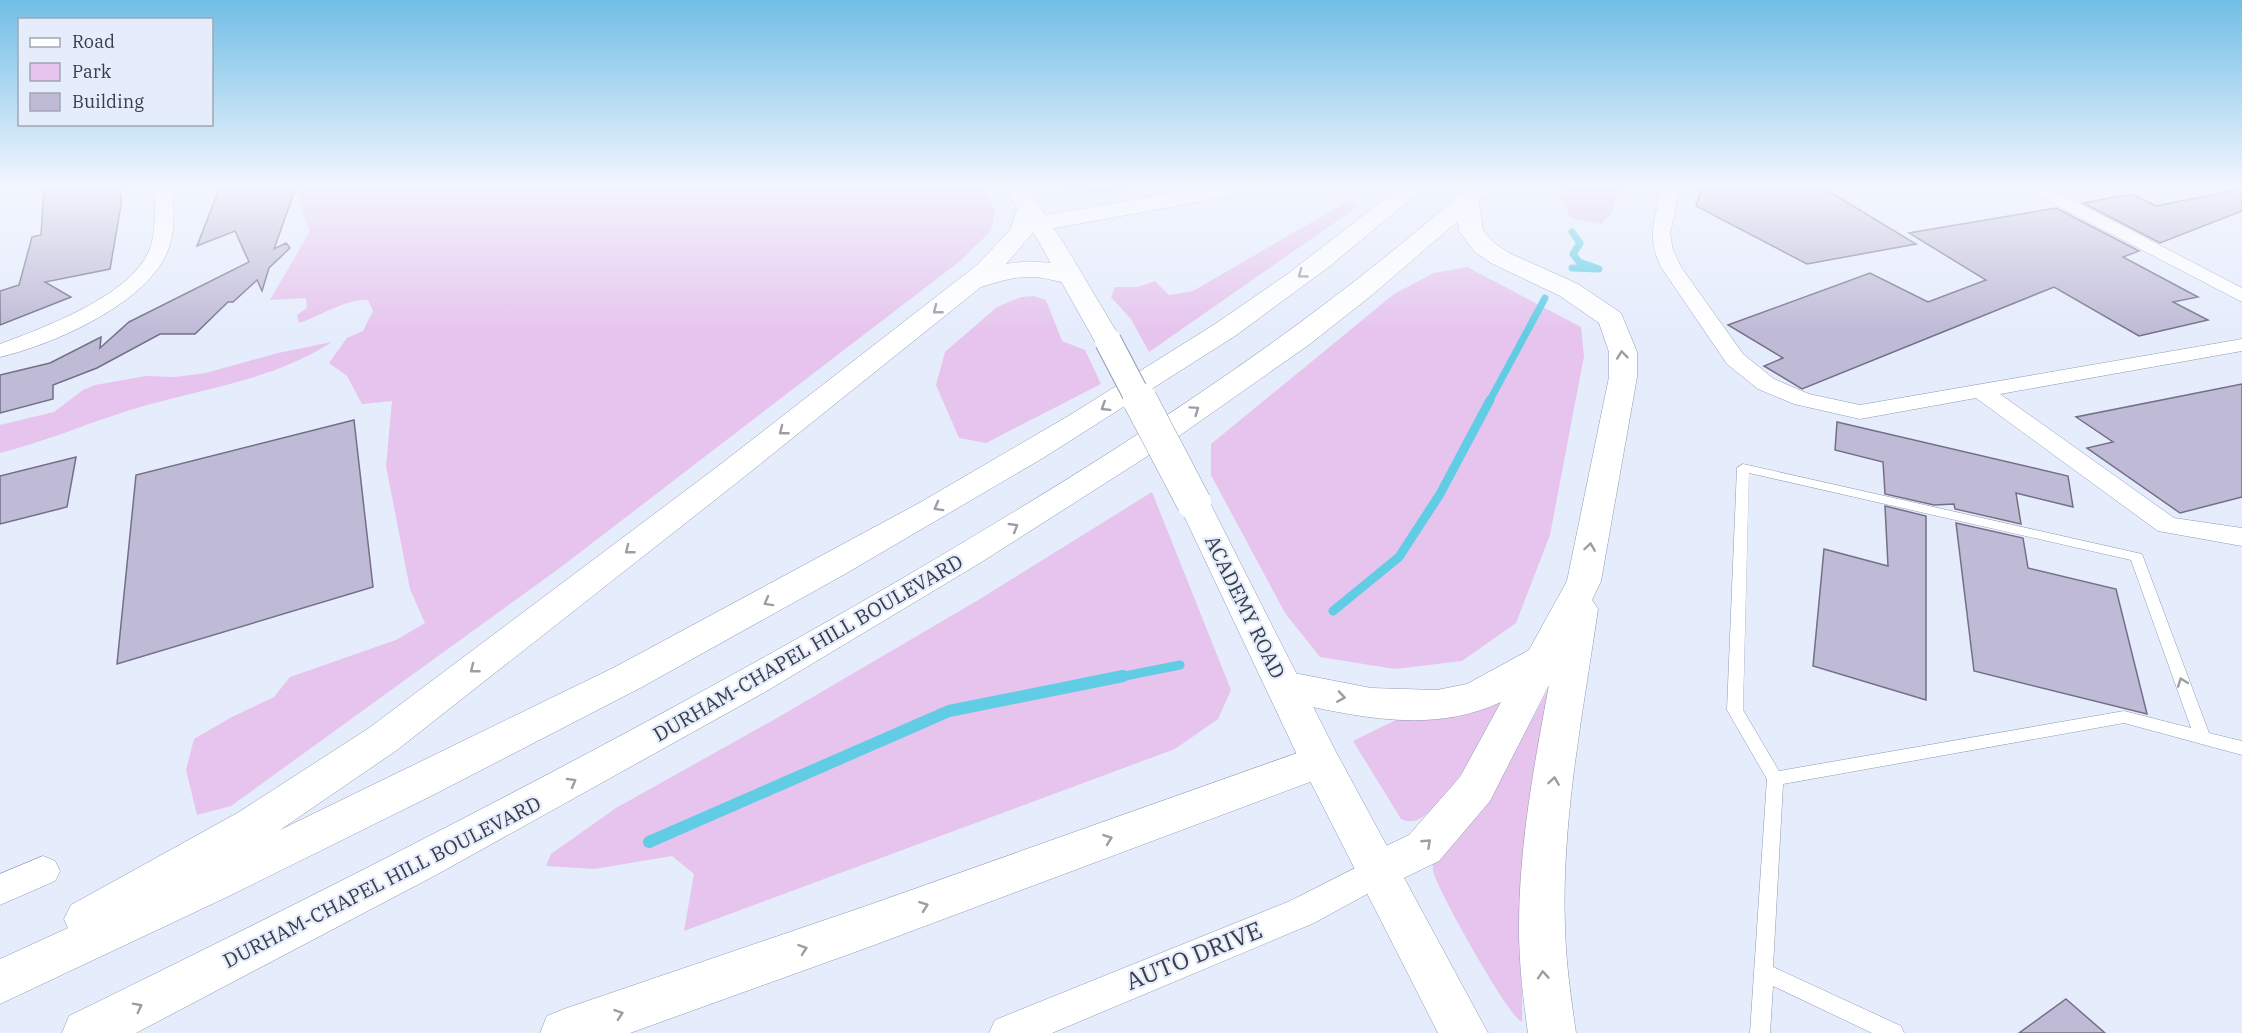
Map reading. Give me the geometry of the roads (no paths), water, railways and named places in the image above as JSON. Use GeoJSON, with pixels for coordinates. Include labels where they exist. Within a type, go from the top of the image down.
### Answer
{"type":"FeatureCollection","features":[{"type":"Feature","properties":{"kind":"main road"},"geometry":{"type":"LineString","coordinates":[[0,966],[254,825],[382,739],[728,474],[973,282],[1020,235]]}},
{"type":"Feature","properties":{"kind":"main road","name":"ACADEMY ROAD"},"geometry":{"type":"LineString","coordinates":[[1045,235],[1108,341],[1194,503],[1320,761],[1464,1033]]}},
{"type":"Feature","properties":{"kind":"main road"},"geometry":{"type":"LineString","coordinates":[[0,982],[441,773],[717,631],[954,498],[1114,402],[1229,327],[1354,235]]}},
{"type":"Feature","properties":{"kind":"main road","name":"DURHAM-CHAPEL HILL BOULEVARD"},"geometry":{"type":"LineString","coordinates":[[86,1033],[518,812],[702,711],[882,608],[1179,422],[1376,278],[1426,235]]}},
{"type":"Feature","properties":{"kind":"main road"},"geometry":{"type":"LineString","coordinates":[[1474,235],[1484,247],[1500,258],[1569,290],[1611,319],[1623,352],[1623,377],[1592,530],[1542,873],[1541,954],[1544,993],[1552,1033]]}},
{"type":"Feature","properties":{"kind":"main road"},"geometry":{"type":"LineString","coordinates":[[973,282],[1006,270],[1024,268],[1052,270],[1071,276]]}},
{"type":"Feature","properties":{"kind":"main road"},"geometry":{"type":"LineString","coordinates":[[1377,872],[1424,848],[1476,789],[1584,581]]}},
{"type":"Feature","properties":{"kind":"main road"},"geometry":{"type":"LineString","coordinates":[[1284,686],[1394,704],[1457,702],[1479,695],[1545,658]]}},
{"type":"Feature","properties":{"kind":"main road"},"geometry":{"type":"LineString","coordinates":[[564,1033],[869,926],[1320,761]]}},
{"type":"Feature","properties":{"kind":"street"},"geometry":{"type":"LineString","coordinates":[[0,351],[47,333],[93,309],[131,285],[157,254],[162,235]]}},
{"type":"Feature","properties":{"kind":"street"},"geometry":{"type":"LineString","coordinates":[[1661,235],[1663,250],[1671,267],[1736,359],[1766,384],[1802,399],[1860,412],[2242,345]]}},
{"type":"Feature","properties":{"kind":"street"},"geometry":{"type":"LineString","coordinates":[[2127,235],[2242,296]]}},
{"type":"Feature","properties":{"kind":"street"},"geometry":{"type":"LineString","coordinates":[[1982,392],[2167,525],[2242,537]]}},
{"type":"Feature","properties":{"kind":"street"},"geometry":{"type":"LineString","coordinates":[[0,890],[43,871]]}},
{"type":"Feature","properties":{"kind":"street","name":"AUTO DRIVE"},"geometry":{"type":"LineString","coordinates":[[1008,1033],[1310,909],[1377,872]]}},
{"type":"Feature","properties":{"kind":"lane"},"geometry":{"type":"LineString","coordinates":[[1760,1033],[1775,779],[1735,710],[1743,468],[2137,557],[2202,737]]}},
{"type":"Feature","properties":{"kind":"lane"},"geometry":{"type":"LineString","coordinates":[[1775,779],[2124,717],[2242,748]]}},
{"type":"Feature","properties":{"kind":"lane"},"geometry":{"type":"LineString","coordinates":[[1764,972],[1894,1033]]}},
{"type":"Feature","properties":{"kind":"waterway"},"geometry":{"type":"LineString","coordinates":[[1572,268],[1599,269],[1579,262],[1573,254],[1580,243],[1574,235]]}},
{"type":"Feature","properties":{"kind":"waterway"},"geometry":{"type":"LineString","coordinates":[[1489,402],[1545,298]]}},
{"type":"Feature","properties":{"kind":"waterway"},"geometry":{"type":"LineString","coordinates":[[1333,611],[1399,557],[1440,494],[1490,400]]}},
{"type":"Feature","properties":{"kind":"waterway"},"geometry":{"type":"LineString","coordinates":[[1115,678],[1180,665]]}},
{"type":"Feature","properties":{"kind":"waterway"},"geometry":{"type":"LineString","coordinates":[[649,842],[949,711],[1123,676]]}}]}
